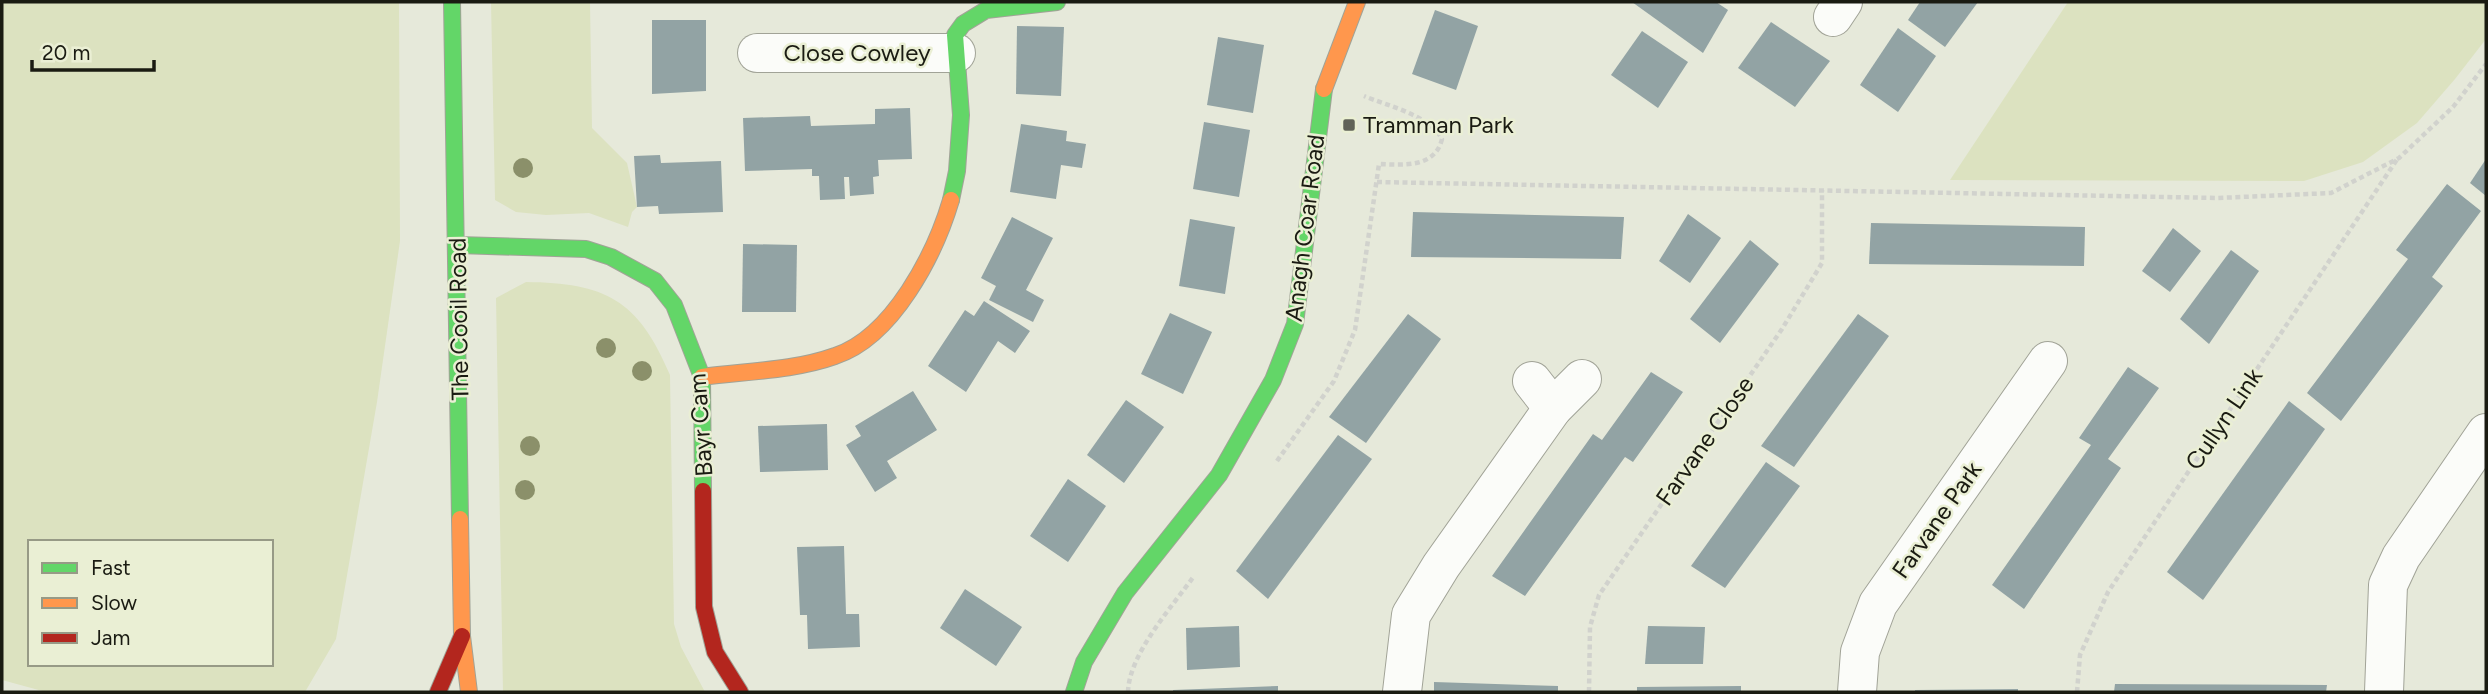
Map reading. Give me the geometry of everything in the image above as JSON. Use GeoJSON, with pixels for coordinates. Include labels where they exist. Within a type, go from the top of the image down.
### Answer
{"type":"FeatureCollection","features":[{"type":"Feature","properties":{"kind":"main road","name":"The Cooil Road"},"geometry":{"type":"LineString","coordinates":[[453,2],[462,635],[469,692]]}},
{"type":"Feature","properties":{"kind":"main road","name":"Close Cowley"},"geometry":{"type":"LineString","coordinates":[[702,377],[837,357],[875,330],[908,295],[935,251],[952,195],[959,156],[961,113],[956,35],[960,26],[975,13],[1057,2]]}},
{"type":"Feature","properties":{"kind":"main road","name":"Anagh Coar Road"},"geometry":{"type":"LineString","coordinates":[[1074,692],[1084,662],[1125,593],[1219,475],[1273,380],[1295,324],[1322,93],[1357,2]]}},
{"type":"Feature","properties":{"kind":"main road","name":"Bayr Cam"},"geometry":{"type":"LineString","coordinates":[[458,245],[563,247],[611,257],[655,281],[674,305],[702,377],[704,607],[715,652],[740,692]]}},
{"type":"Feature","properties":{"kind":"main road","name":"The Cooil Road"},"geometry":{"type":"LineString","coordinates":[[438,692],[462,635]]}},
{"type":"Feature","properties":{"kind":"street","name":"Close Cowley"},"geometry":{"type":"LineString","coordinates":[[757,53],[956,53]]}},
{"type":"Feature","properties":{"kind":"street","name":"Farvane Park"},"geometry":{"type":"LineString","coordinates":[[1857,692],[1860,652],[1878,604],[2048,361]]}},
{"type":"Feature","properties":{"kind":"street"},"geometry":{"type":"LineString","coordinates":[[1402,692],[1411,615],[1542,395],[1582,379]]}},
{"type":"Feature","properties":{"kind":"street"},"geometry":{"type":"LineString","coordinates":[[2384,692],[2388,585],[2401,557],[2486,433]]}},
{"type":"Feature","properties":{"kind":"path"},"geometry":{"type":"LineString","coordinates":[[1362,96],[1418,118],[1437,130],[1442,139],[1439,149],[1427,160],[1409,166],[1379,164],[1377,183],[2218,198],[2331,193],[2399,158],[2453,107],[2486,64]]}},
{"type":"Feature","properties":{"kind":"path","name":"Cullyn Link"},"geometry":{"type":"LineString","coordinates":[[2077,692],[2080,655],[2108,592],[2399,158]]}},
{"type":"Feature","properties":{"kind":"path","name":"Farvane Close"},"geometry":{"type":"LineString","coordinates":[[1589,692],[1590,627],[1599,595],[1782,329],[1822,263],[1822,190]]}},
{"type":"Feature","properties":{"kind":"green space"},"geometry":{"type":"Polygon","coordinates":[[[2,2],[399,2],[400,241],[377,402],[336,639],[305,692],[46,692],[2,680],[2,2]]]}},
{"type":"Feature","properties":{"kind":"green space"},"geometry":{"type":"Polygon","coordinates":[[[491,2],[590,2],[592,128],[627,163],[637,207],[632,212],[628,227],[589,213],[546,215],[516,212],[495,200],[491,2]]]}},
{"type":"Feature","properties":{"kind":"green space"},"geometry":{"type":"Polygon","coordinates":[[[2068,2],[2486,2],[2486,39],[2417,123],[2363,162],[2304,181],[1950,180],[2068,2]]]}},
{"type":"Feature","properties":{"kind":"green space"},"geometry":{"type":"Polygon","coordinates":[[[526,282],[577,286],[616,300],[631,312],[645,329],[670,375],[674,624],[681,647],[705,692],[503,692],[496,298],[526,282]]]}},
{"type":"Feature","properties":{"kind":"building"},"geometry":{"type":"Polygon","coordinates":[[[1632,2],[1716,2],[1728,10],[1703,53],[1632,2]]]}},
{"type":"Feature","properties":{"kind":"building"},"geometry":{"type":"Polygon","coordinates":[[[1920,2],[1978,2],[1945,47],[1908,20],[1920,2]]]}},
{"type":"Feature","properties":{"kind":"building"},"geometry":{"type":"Polygon","coordinates":[[[1435,10],[1478,26],[1456,90],[1412,74],[1435,10]]]}},
{"type":"Feature","properties":{"kind":"building"},"geometry":{"type":"Polygon","coordinates":[[[652,20],[706,20],[706,91],[652,94],[652,20]]]}},
{"type":"Feature","properties":{"kind":"building"},"geometry":{"type":"Polygon","coordinates":[[[1771,22],[1830,61],[1795,107],[1738,68],[1771,22]]]}},
{"type":"Feature","properties":{"kind":"building"},"geometry":{"type":"Polygon","coordinates":[[[1017,26],[1064,27],[1061,96],[1016,94],[1017,26]]]}},
{"type":"Feature","properties":{"kind":"building"},"geometry":{"type":"Polygon","coordinates":[[[1898,28],[1936,56],[1898,112],[1860,85],[1898,28]]]}},
{"type":"Feature","properties":{"kind":"building"},"geometry":{"type":"Polygon","coordinates":[[[1642,31],[1688,62],[1658,108],[1611,75],[1642,31]]]}},
{"type":"Feature","properties":{"kind":"building"},"geometry":{"type":"Polygon","coordinates":[[[1218,37],[1264,45],[1253,113],[1207,105],[1218,37]]]}},
{"type":"Feature","properties":{"kind":"building"},"geometry":{"type":"Polygon","coordinates":[[[910,108],[912,159],[878,160],[879,176],[873,177],[874,194],[850,196],[849,177],[844,177],[845,199],[820,200],[819,176],[812,176],[812,169],[745,171],[743,118],[810,116],[811,126],[875,124],[875,109],[910,108]]]}},
{"type":"Feature","properties":{"kind":"building"},"geometry":{"type":"Polygon","coordinates":[[[1204,122],[1250,130],[1239,197],[1193,189],[1204,122]]]}},
{"type":"Feature","properties":{"kind":"building"},"geometry":{"type":"Polygon","coordinates":[[[1021,124],[1067,131],[1066,141],[1086,144],[1082,168],[1061,165],[1056,199],[1010,192],[1021,124]]]}},
{"type":"Feature","properties":{"kind":"building"},"geometry":{"type":"Polygon","coordinates":[[[660,155],[661,163],[721,161],[723,212],[659,214],[658,206],[637,207],[634,156],[660,155]]]}},
{"type":"Feature","properties":{"kind":"building"},"geometry":{"type":"Polygon","coordinates":[[[2486,159],[2486,196],[2470,183],[2486,159]]]}},
{"type":"Feature","properties":{"kind":"building"},"geometry":{"type":"Polygon","coordinates":[[[2447,184],[2481,211],[2432,277],[2443,286],[2341,421],[2307,393],[2408,259],[2396,250],[2447,184]]]}},
{"type":"Feature","properties":{"kind":"building"},"geometry":{"type":"Polygon","coordinates":[[[1413,212],[1624,217],[1621,259],[1411,257],[1413,212]]]}},
{"type":"Feature","properties":{"kind":"building"},"geometry":{"type":"Polygon","coordinates":[[[1688,214],[1721,238],[1690,283],[1659,261],[1688,214]]]}},
{"type":"Feature","properties":{"kind":"building"},"geometry":{"type":"Polygon","coordinates":[[[1012,217],[1053,238],[1026,290],[1044,300],[1033,322],[989,300],[996,286],[981,278],[1012,217]]]}},
{"type":"Feature","properties":{"kind":"building"},"geometry":{"type":"Polygon","coordinates":[[[1190,219],[1235,227],[1225,294],[1179,286],[1190,219]]]}},
{"type":"Feature","properties":{"kind":"building"},"geometry":{"type":"Polygon","coordinates":[[[1871,223],[2085,227],[2084,266],[1869,264],[1871,223]]]}},
{"type":"Feature","properties":{"kind":"building"},"geometry":{"type":"Polygon","coordinates":[[[2173,228],[2201,251],[2170,292],[2142,271],[2173,228]]]}},
{"type":"Feature","properties":{"kind":"building"},"geometry":{"type":"Polygon","coordinates":[[[1750,240],[1779,264],[1720,343],[1690,319],[1750,240]]]}},
{"type":"Feature","properties":{"kind":"building"},"geometry":{"type":"Polygon","coordinates":[[[743,244],[797,245],[796,312],[742,312],[743,244]]]}},
{"type":"Feature","properties":{"kind":"building"},"geometry":{"type":"Polygon","coordinates":[[[2231,250],[2259,271],[2209,344],[2180,319],[2231,250]]]}},
{"type":"Feature","properties":{"kind":"building"},"geometry":{"type":"Polygon","coordinates":[[[984,301],[1030,331],[1015,353],[998,341],[966,392],[928,366],[965,310],[974,316],[984,301]]]}},
{"type":"Feature","properties":{"kind":"building"},"geometry":{"type":"Polygon","coordinates":[[[1170,313],[1212,332],[1183,394],[1141,374],[1170,313]]]}},
{"type":"Feature","properties":{"kind":"building"},"geometry":{"type":"Polygon","coordinates":[[[1408,314],[1441,339],[1366,443],[1329,417],[1408,314]]]}},
{"type":"Feature","properties":{"kind":"building"},"geometry":{"type":"Polygon","coordinates":[[[1858,314],[1889,336],[1794,467],[1761,446],[1858,314]]]}},
{"type":"Feature","properties":{"kind":"building"},"geometry":{"type":"Polygon","coordinates":[[[2128,367],[2159,388],[2108,459],[2121,468],[2024,609],[1992,585],[2091,445],[2079,438],[2128,367]]]}},
{"type":"Feature","properties":{"kind":"building"},"geometry":{"type":"Polygon","coordinates":[[[1651,372],[1683,392],[1633,462],[1625,457],[1525,596],[1492,576],[1593,434],[1602,440],[1651,372]]]}},
{"type":"Feature","properties":{"kind":"building"},"geometry":{"type":"Polygon","coordinates":[[[913,391],[937,430],[887,461],[897,478],[875,492],[846,445],[861,436],[855,426],[913,391]]]}},
{"type":"Feature","properties":{"kind":"building"},"geometry":{"type":"Polygon","coordinates":[[[1126,400],[1164,427],[1124,483],[1087,455],[1126,400]]]}},
{"type":"Feature","properties":{"kind":"building"},"geometry":{"type":"Polygon","coordinates":[[[2289,401],[2325,429],[2203,600],[2167,572],[2289,401]]]}},
{"type":"Feature","properties":{"kind":"building"},"geometry":{"type":"Polygon","coordinates":[[[827,424],[828,470],[760,472],[758,426],[827,424]]]}},
{"type":"Feature","properties":{"kind":"building"},"geometry":{"type":"Polygon","coordinates":[[[1338,435],[1372,459],[1268,599],[1236,571],[1338,435]]]}},
{"type":"Feature","properties":{"kind":"building"},"geometry":{"type":"Polygon","coordinates":[[[1766,462],[1800,486],[1725,588],[1691,566],[1766,462]]]}},
{"type":"Feature","properties":{"kind":"building"},"geometry":{"type":"Polygon","coordinates":[[[1068,479],[1106,506],[1068,562],[1030,536],[1068,479]]]}},
{"type":"Feature","properties":{"kind":"building"},"geometry":{"type":"Polygon","coordinates":[[[844,546],[846,614],[859,614],[860,647],[808,649],[807,615],[800,615],[797,547],[844,546]]]}},
{"type":"Feature","properties":{"kind":"building"},"geometry":{"type":"Polygon","coordinates":[[[965,589],[1022,627],[996,666],[940,628],[965,589]]]}},
{"type":"Feature","properties":{"kind":"building"},"geometry":{"type":"Polygon","coordinates":[[[1239,626],[1240,667],[1187,670],[1186,628],[1239,626]]]}},
{"type":"Feature","properties":{"kind":"building"},"geometry":{"type":"Polygon","coordinates":[[[1648,626],[1705,627],[1703,664],[1645,664],[1648,626]]]}},
{"type":"Feature","properties":{"kind":"building"},"geometry":{"type":"Polygon","coordinates":[[[1434,682],[1558,686],[1558,692],[1434,692],[1434,682]]]}},
{"type":"Feature","properties":{"kind":"building"},"geometry":{"type":"Polygon","coordinates":[[[2115,684],[2327,685],[2326,692],[2114,692],[2115,684]]]}},
{"type":"Feature","properties":{"kind":"building"},"geometry":{"type":"Polygon","coordinates":[[[1278,686],[1278,692],[1173,692],[1173,690],[1278,686]]]}},
{"type":"Feature","properties":{"kind":"building"},"geometry":{"type":"Polygon","coordinates":[[[1741,686],[1741,692],[1637,692],[1637,687],[1741,686]]]}},
{"type":"Feature","properties":{"kind":"building"},"geometry":{"type":"Polygon","coordinates":[[[2018,689],[2018,692],[1915,692],[1915,690],[2018,689]]]}},
{"type":"Feature","properties":{"kind":"traffic: fast"},"geometry":{"type":"LineString","coordinates":[[452,2],[460,519]]}},
{"type":"Feature","properties":{"kind":"traffic: fast"},"geometry":{"type":"LineString","coordinates":[[951,200],[957,171],[961,115],[955,35],[963,24],[986,10],[1057,2]]}},
{"type":"Feature","properties":{"kind":"traffic: fast"},"geometry":{"type":"LineString","coordinates":[[1074,692],[1084,662],[1125,593],[1219,475],[1273,380],[1295,324],[1324,89]]}},
{"type":"Feature","properties":{"kind":"traffic: fast"},"geometry":{"type":"LineString","coordinates":[[458,245],[586,249],[611,257],[655,281],[674,305],[702,377],[703,491]]}},
{"type":"Feature","properties":{"kind":"traffic: slow"},"geometry":{"type":"LineString","coordinates":[[1324,89],[1357,2]]}},
{"type":"Feature","properties":{"kind":"traffic: slow"},"geometry":{"type":"LineString","coordinates":[[702,377],[803,365],[835,356],[856,346],[893,313],[909,291],[923,268],[951,200]]}},
{"type":"Feature","properties":{"kind":"traffic: slow"},"geometry":{"type":"LineString","coordinates":[[460,519],[462,636],[469,692]]}},
{"type":"Feature","properties":{"kind":"traffic: jam"},"geometry":{"type":"LineString","coordinates":[[703,491],[704,607],[715,652],[740,692]]}},
{"type":"Feature","properties":{"kind":"traffic: jam"},"geometry":{"type":"LineString","coordinates":[[438,692],[462,636]]}},
{"type":"Feature","properties":{"kind":"place","name":"Tramman Park"},"geometry":{"type":"Point","coordinates":[1349,125]}}]}
